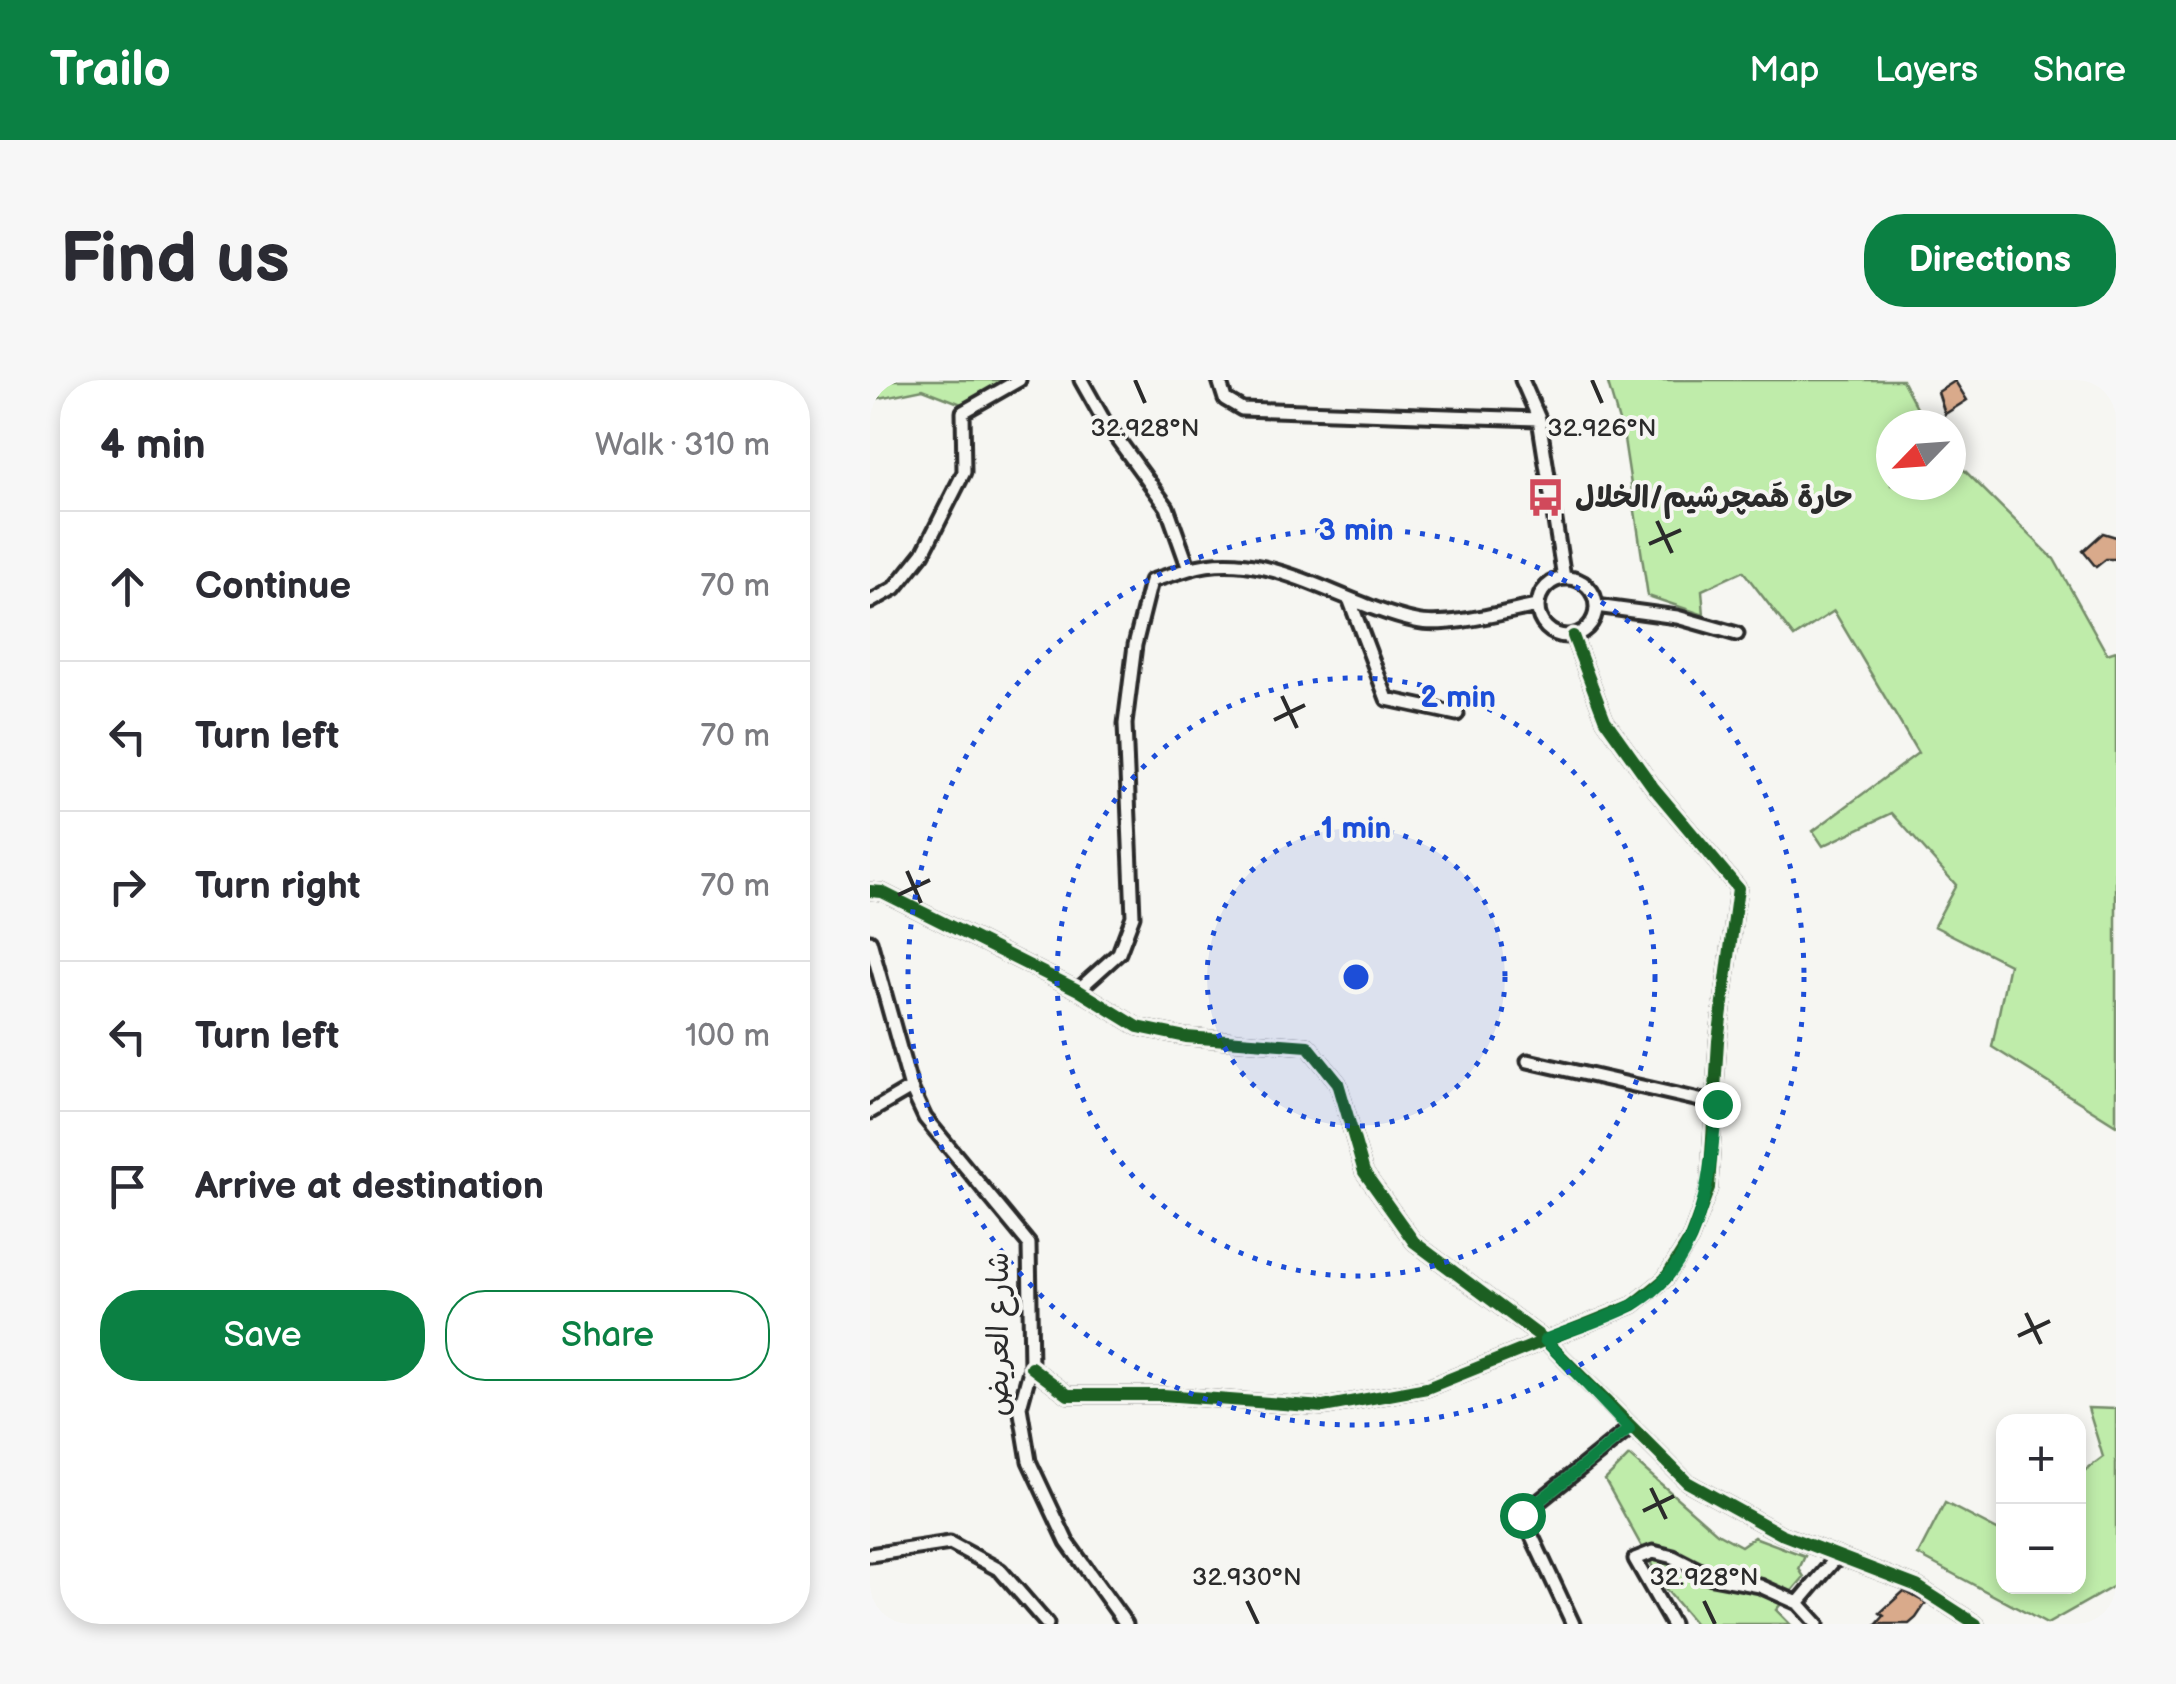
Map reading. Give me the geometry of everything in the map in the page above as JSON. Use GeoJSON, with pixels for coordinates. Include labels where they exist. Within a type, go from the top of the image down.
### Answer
{"type":"FeatureCollection","features":[{"type":"Feature","properties":{"kind":"street"},"geometry":{"type":"LineString","coordinates":[[870,602],[895,588],[923,553],[964,472],[962,412],[1019,380]]}},
{"type":"Feature","properties":{"kind":"street"},"geometry":{"type":"LineString","coordinates":[[1081,380],[1103,419],[1167,508],[1189,570]]}},
{"type":"Feature","properties":{"kind":"street"},"geometry":{"type":"LineString","coordinates":[[1218,380],[1225,399],[1242,409],[1539,419]]}},
{"type":"Feature","properties":{"kind":"street"},"geometry":{"type":"LineString","coordinates":[[1522,380],[1539,419],[1564,578]]}},
{"type":"Feature","properties":{"kind":"street"},"geometry":{"type":"LineString","coordinates":[[1078,990],[1118,954],[1133,916],[1126,724],[1136,645],[1151,581],[1217,560],[1265,567],[1350,602],[1420,623],[1537,606]]}},
{"type":"Feature","properties":{"kind":"street"},"geometry":{"type":"LineString","coordinates":[[1564,578],[1582,582],[1596,606],[1590,626],[1573,636],[1548,630],[1537,606],[1542,590],[1564,578]]}},
{"type":"Feature","properties":{"kind":"street"},"geometry":{"type":"LineString","coordinates":[[1350,602],[1387,699],[1456,714]]}},
{"type":"Feature","properties":{"kind":"street"},"geometry":{"type":"LineString","coordinates":[[1596,606],[1677,617],[1737,634]]}},
{"type":"Feature","properties":{"kind":"street"},"geometry":{"type":"LineString","coordinates":[[1030,1367],[1068,1395],[1163,1394],[1323,1407],[1427,1388],[1632,1306],[1665,1279],[1690,1239],[1709,1188],[1718,1041],[1738,888],[1653,787],[1605,720],[1573,636]]}},
{"type":"Feature","properties":{"kind":"street"},"geometry":{"type":"LineString","coordinates":[[870,891],[882,892],[1078,990],[1138,1028],[1186,1037],[1308,1046],[1338,1083],[1364,1172],[1414,1242],[1545,1340],[1629,1429],[1687,1482],[1781,1534],[1917,1586],[1976,1624]]}},
{"type":"Feature","properties":{"kind":"street","name":"شارع العريض"},"geometry":{"type":"LineString","coordinates":[[870,941],[911,1088],[925,1118],[1029,1244],[1030,1367],[1020,1407],[1029,1461],[1067,1542],[1126,1624]]}},
{"type":"Feature","properties":{"kind":"street"},"geometry":{"type":"LineString","coordinates":[[1528,1061],[1717,1104]]}},
{"type":"Feature","properties":{"kind":"street"},"geometry":{"type":"LineString","coordinates":[[870,1112],[911,1088]]}},
{"type":"Feature","properties":{"kind":"street"},"geometry":{"type":"LineString","coordinates":[[1573,1624],[1522,1515],[1629,1429]]}},
{"type":"Feature","properties":{"kind":"street"},"geometry":{"type":"LineString","coordinates":[[870,1555],[950,1543],[1000,1570],[1046,1624]]}},
{"type":"Feature","properties":{"kind":"street"},"geometry":{"type":"LineString","coordinates":[[1672,1624],[1635,1559],[1653,1552],[1672,1556],[1712,1577],[1760,1586],[1798,1604],[1816,1624]]}},
{"type":"Feature","properties":{"kind":"street"},"geometry":{"type":"LineString","coordinates":[[1798,1604],[1837,1557]]}},
{"type":"Feature","properties":{"kind":"green space"},"geometry":{"type":"Polygon","coordinates":[[[870,380],[1006,380],[964,405],[923,389],[870,400],[870,380]]]}},
{"type":"Feature","properties":{"kind":"green space"},"geometry":{"type":"Polygon","coordinates":[[[1607,380],[1902,380],[1918,410],[1876,410],[1876,500],[1966,500],[1966,472],[2054,559],[2107,654],[2116,651],[2116,1125],[1992,1047],[2009,964],[1934,926],[1956,885],[1892,813],[1823,846],[1813,831],[1918,753],[1834,611],[1794,637],[1743,571],[1702,590],[1704,615],[1648,596],[1624,439],[1607,380]]]}},
{"type":"Feature","properties":{"kind":"green space"},"geometry":{"type":"Polygon","coordinates":[[[2088,1408],[2116,1409],[2116,1585],[2047,1624],[1918,1555],[1945,1503],[1996,1529],[1996,1594],[2086,1594],[2086,1470],[2103,1457],[2088,1408]]]}},
{"type":"Feature","properties":{"kind":"green space"},"geometry":{"type":"Polygon","coordinates":[[[1629,1456],[1717,1533],[1741,1546],[1754,1537],[1805,1556],[1799,1569],[1804,1577],[1776,1610],[1790,1624],[1695,1624],[1664,1587],[1605,1480],[1629,1456]]]}},
{"type":"Feature","properties":{"kind":"building"},"geometry":{"type":"Polygon","coordinates":[[[1955,381],[1967,400],[1944,410],[1938,392],[1955,381]]]}},
{"type":"Feature","properties":{"kind":"building"},"geometry":{"type":"Polygon","coordinates":[[[2103,533],[2116,537],[2116,559],[2106,559],[2096,567],[2083,551],[2103,533]]]}},
{"type":"Feature","properties":{"kind":"building"},"geometry":{"type":"Polygon","coordinates":[[[1904,1591],[1926,1603],[1916,1618],[1909,1624],[1877,1624],[1884,1616],[1880,1613],[1904,1591]]]}},
{"type":"Feature","properties":{"kind":"cycle path"},"geometry":{"type":"LineString","coordinates":[[1031,1367],[1068,1395],[1163,1395],[1323,1407],[1427,1388],[1633,1305],[1665,1279],[1690,1239],[1709,1188],[1718,1041],[1738,888],[1653,787],[1605,720],[1573,636]]}},
{"type":"Feature","properties":{"kind":"cycle path"},"geometry":{"type":"LineString","coordinates":[[870,891],[882,892],[1078,990],[1138,1027],[1186,1037],[1308,1046],[1338,1083],[1364,1172],[1414,1242],[1545,1340],[1687,1482],[1781,1534],[1917,1586],[1976,1624]]}},
{"type":"Feature","properties":{"kind":"place","name":"حارة هَمچرشيم/الخلال"},"geometry":{"type":"Point","coordinates":[1545,498]}},
{"type":"Feature","properties":{"kind":"route"},"geometry":{"type":"LineString","coordinates":[[1522,1515],[1629,1429],[1545,1340],[1632,1306],[1665,1279],[1690,1239],[1709,1188],[1717,1104]]}}]}
